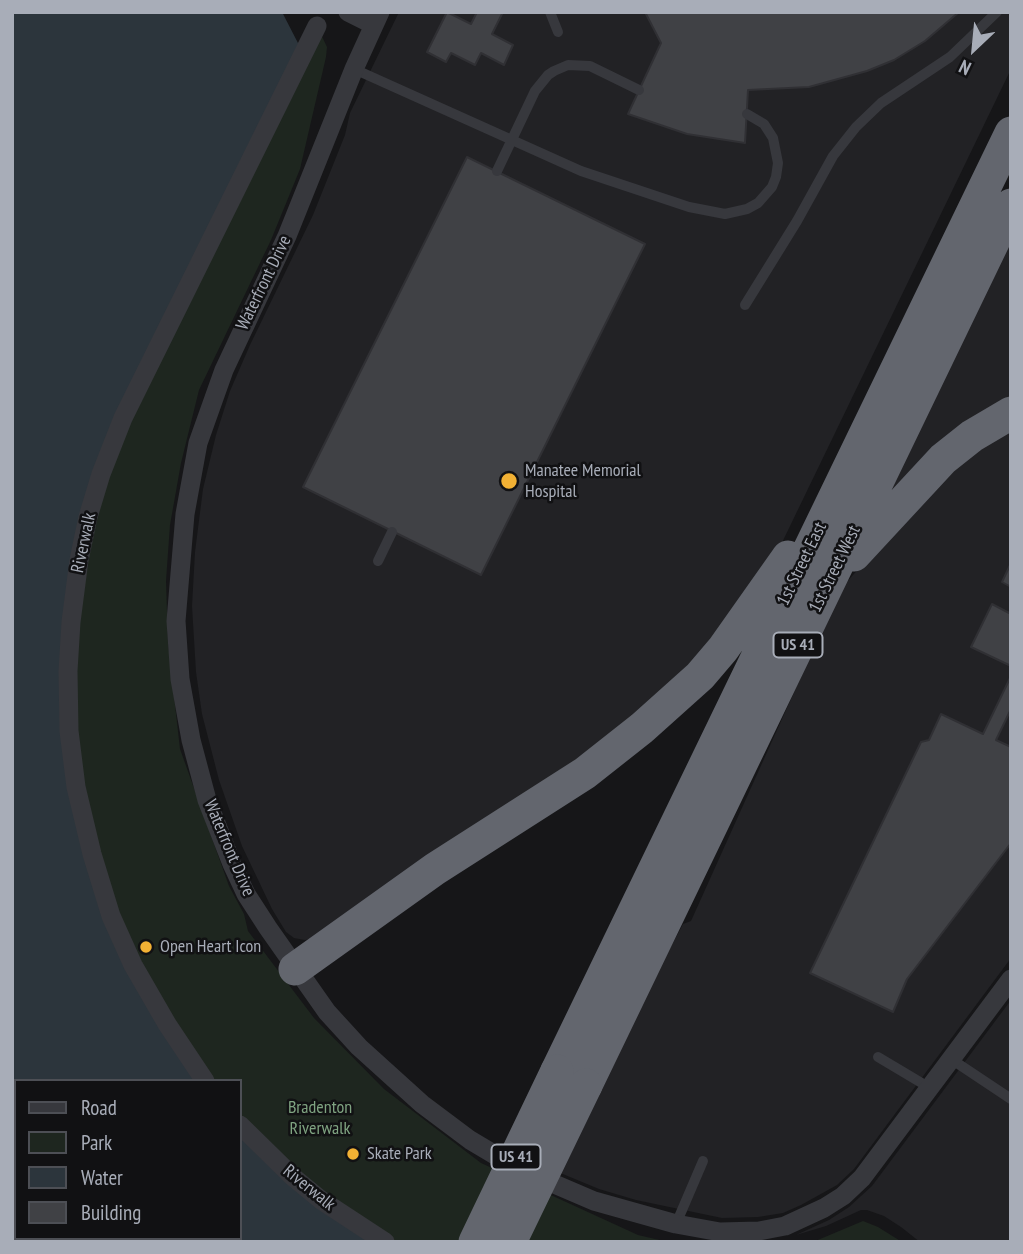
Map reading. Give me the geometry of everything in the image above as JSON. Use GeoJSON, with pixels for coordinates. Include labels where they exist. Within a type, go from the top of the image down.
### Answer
{"type":"FeatureCollection","features":[{"type":"Feature","properties":{"kind":"highway","name":"1st Street East"},"geometry":{"type":"LineString","coordinates":[[571,1078],[849,468],[1011,133]]}},
{"type":"Feature","properties":{"kind":"highway","name":"1st Street West"},"geometry":{"type":"LineString","coordinates":[[571,1078],[829,583],[1011,205]]}},
{"type":"Feature","properties":{"kind":"highway"},"geometry":{"type":"LineString","coordinates":[[829,583],[943,460],[971,436],[1011,413]]}},
{"type":"Feature","properties":{"kind":"highway"},"geometry":{"type":"LineString","coordinates":[[295,969],[435,869],[585,772],[671,703],[723,649],[849,468]]}},
{"type":"Feature","properties":{"kind":"highway","name":"US 41"},"geometry":{"type":"LineString","coordinates":[[475,1242],[571,1078]]}},
{"type":"Feature","properties":{"kind":"highway","name":"US 41"},"geometry":{"type":"LineString","coordinates":[[510,1242],[571,1078]]}},
{"type":"Feature","properties":{"kind":"street"},"geometry":{"type":"LineString","coordinates":[[348,12],[377,19]]}},
{"type":"Feature","properties":{"kind":"street","name":"Waterfront Drive"},"geometry":{"type":"LineString","coordinates":[[377,19],[354,69],[305,194],[232,348],[210,407],[198,443],[179,564],[176,621],[180,679],[201,779],[232,864],[246,894],[295,969],[327,1012],[366,1054],[422,1104],[476,1144],[517,1168],[594,1201],[676,1224],[720,1232],[785,1226],[843,1196],[862,1178],[1011,979]]}},
{"type":"Feature","properties":{"kind":"street","name":"Riverwalk"},"geometry":{"type":"LineString","coordinates":[[204,1079],[167,1024],[133,965],[111,916],[92,854],[78,799],[69,731],[68,671],[71,622],[88,517],[123,418],[317,26]]}},
{"type":"Feature","properties":{"kind":"street","name":"Riverwalk"},"geometry":{"type":"LineString","coordinates":[[242,1127],[293,1177],[321,1200],[385,1242]]}},
{"type":"Feature","properties":{"kind":"lane"},"geometry":{"type":"LineString","coordinates":[[550,12],[558,32]]}},
{"type":"Feature","properties":{"kind":"lane"},"geometry":{"type":"LineString","coordinates":[[745,305],[797,222],[833,156],[856,127],[881,103],[950,57],[997,12]]}},
{"type":"Feature","properties":{"kind":"lane"},"geometry":{"type":"LineString","coordinates":[[497,171],[539,85],[548,75],[574,65],[590,66],[639,90]]}},
{"type":"Feature","properties":{"kind":"lane"},"geometry":{"type":"LineString","coordinates":[[354,69],[581,171],[689,207],[725,214],[747,209],[758,203],[776,177],[778,163],[773,138],[764,124],[747,114]]}},
{"type":"Feature","properties":{"kind":"lane"},"geometry":{"type":"LineString","coordinates":[[378,561],[392,532]]}},
{"type":"Feature","properties":{"kind":"lane"},"geometry":{"type":"LineString","coordinates":[[878,1058],[930,1088]]}},
{"type":"Feature","properties":{"kind":"lane"},"geometry":{"type":"LineString","coordinates":[[951,1059],[1011,1099]]}},
{"type":"Feature","properties":{"kind":"lane"},"geometry":{"type":"LineString","coordinates":[[676,1224],[704,1161]]}},
{"type":"Feature","properties":{"kind":"shaded area","name":"Manatee Memorial Hospital"},"geometry":{"type":"Polygon","coordinates":[[[399,12],[1011,12],[1011,69],[776,555],[662,701],[305,940],[294,938],[286,932],[272,909],[242,846],[219,780],[202,714],[196,672],[192,606],[195,552],[203,489],[230,391],[313,215],[345,135],[350,113],[399,12]]]}},
{"type":"Feature","properties":{"kind":"shaded area"},"geometry":{"type":"Polygon","coordinates":[[[1011,233],[1011,399],[877,511],[1011,233]]]}},
{"type":"Feature","properties":{"kind":"shaded area"},"geometry":{"type":"Polygon","coordinates":[[[1011,427],[1011,958],[854,1169],[837,1185],[801,1205],[783,1213],[722,1218],[636,1200],[599,1189],[558,1172],[628,1027],[683,924],[691,921],[841,588],[951,469],[1011,427]]]}},
{"type":"Feature","properties":{"kind":"shaded area"},"geometry":{"type":"Polygon","coordinates":[[[1011,1000],[1011,1242],[920,1242],[884,1216],[867,1210],[796,1235],[829,1220],[849,1207],[872,1186],[1011,1000]]]}},
{"type":"Feature","properties":{"kind":"green space","name":"Bradenton Riverwalk"},"geometry":{"type":"Polygon","coordinates":[[[317,26],[327,47],[326,57],[300,169],[271,240],[199,390],[181,463],[170,525],[166,581],[168,643],[180,749],[229,886],[244,914],[248,931],[314,1018],[384,1089],[481,1163],[638,1235],[668,1242],[373,1242],[242,1133],[242,1079],[195,1079],[162,1032],[67,770],[83,513],[317,26]]]}},
{"type":"Feature","properties":{"kind":"green space"},"geometry":{"type":"Polygon","coordinates":[[[863,1221],[902,1242],[813,1242],[863,1221]]]}},
{"type":"Feature","properties":{"kind":"water"},"geometry":{"type":"Polygon","coordinates":[[[12,12],[282,12],[299,45],[75,545],[76,821],[195,1079],[14,1079],[14,1240],[242,1240],[242,1133],[373,1242],[12,1242],[12,12]]]}},
{"type":"Feature","properties":{"kind":"building"},"geometry":{"type":"Polygon","coordinates":[[[447,12],[471,24],[477,12],[503,12],[492,34],[513,45],[504,65],[481,53],[475,65],[451,53],[446,62],[427,52],[447,12]]]}},
{"type":"Feature","properties":{"kind":"building"},"geometry":{"type":"Polygon","coordinates":[[[645,12],[959,12],[925,41],[894,60],[867,71],[809,87],[748,90],[745,143],[687,134],[628,114],[661,43],[645,12]]]}},
{"type":"Feature","properties":{"kind":"building"},"geometry":{"type":"Polygon","coordinates":[[[467,157],[645,244],[481,575],[303,487],[467,157]]]}},
{"type":"Feature","properties":{"kind":"building"},"geometry":{"type":"Polygon","coordinates":[[[1011,563],[1011,587],[1002,582],[1011,563]]]}},
{"type":"Feature","properties":{"kind":"building"},"geometry":{"type":"Polygon","coordinates":[[[992,604],[1011,614],[1011,666],[971,647],[992,604]]]}},
{"type":"Feature","properties":{"kind":"building"},"geometry":{"type":"Polygon","coordinates":[[[1011,676],[1011,709],[996,740],[1011,747],[1011,843],[907,979],[893,1012],[810,973],[921,742],[929,740],[941,714],[983,734],[1011,676]]]}},
{"type":"Feature","properties":{"kind":"place","name":"Manatee Memorial Hospital"},"geometry":{"type":"Point","coordinates":[509,481]}},
{"type":"Feature","properties":{"kind":"place","name":"Open Heart Icon"},"geometry":{"type":"Point","coordinates":[146,947]}},
{"type":"Feature","properties":{"kind":"place","name":"Skate Park"},"geometry":{"type":"Point","coordinates":[353,1154]}}]}
